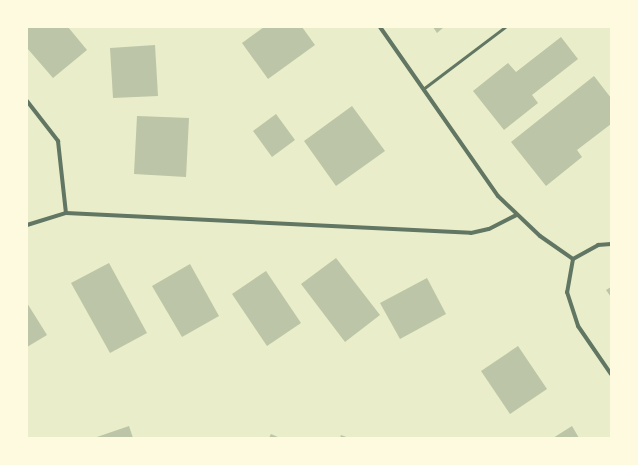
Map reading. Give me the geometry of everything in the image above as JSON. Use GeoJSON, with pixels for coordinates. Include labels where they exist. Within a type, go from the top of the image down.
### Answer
{"type":"FeatureCollection","features":[{"type":"Feature","properties":{"kind":"street"},"geometry":{"type":"LineString","coordinates":[[380,27],[498,196],[516,215],[573,259]]}},
{"type":"Feature","properties":{"kind":"street"},"geometry":{"type":"LineString","coordinates":[[27,102],[58,141],[66,213]]}},
{"type":"Feature","properties":{"kind":"street"},"geometry":{"type":"LineString","coordinates":[[27,225],[66,213],[471,233],[489,228],[516,215]]}},
{"type":"Feature","properties":{"kind":"street"},"geometry":{"type":"LineString","coordinates":[[573,259],[598,245],[611,244]]}},
{"type":"Feature","properties":{"kind":"street"},"geometry":{"type":"LineString","coordinates":[[573,259],[567,292],[578,326],[611,374]]}},
{"type":"Feature","properties":{"kind":"lane"},"geometry":{"type":"LineString","coordinates":[[423,89],[505,27]]}},
{"type":"Feature","properties":{"kind":"building"},"geometry":{"type":"Polygon","coordinates":[[[27,27],[68,27],[87,50],[53,78],[27,48],[27,27]]]}},
{"type":"Feature","properties":{"kind":"building"},"geometry":{"type":"Polygon","coordinates":[[[264,27],[302,27],[315,45],[268,79],[242,43],[264,27]]]}},
{"type":"Feature","properties":{"kind":"building"},"geometry":{"type":"Polygon","coordinates":[[[433,27],[444,27],[437,33],[433,27]]]}},
{"type":"Feature","properties":{"kind":"building"},"geometry":{"type":"Polygon","coordinates":[[[561,37],[578,59],[532,95],[538,103],[504,130],[473,91],[508,63],[516,72],[561,37]]]}},
{"type":"Feature","properties":{"kind":"building"},"geometry":{"type":"Polygon","coordinates":[[[155,45],[158,96],[113,98],[110,48],[155,45]]]}},
{"type":"Feature","properties":{"kind":"building"},"geometry":{"type":"Polygon","coordinates":[[[594,76],[611,98],[611,124],[577,150],[582,157],[546,186],[511,142],[594,76]]]}},
{"type":"Feature","properties":{"kind":"building"},"geometry":{"type":"Polygon","coordinates":[[[352,106],[385,151],[336,186],[304,141],[352,106]]]}},
{"type":"Feature","properties":{"kind":"building"},"geometry":{"type":"Polygon","coordinates":[[[276,114],[295,140],[272,157],[253,131],[276,114]]]}},
{"type":"Feature","properties":{"kind":"building"},"geometry":{"type":"Polygon","coordinates":[[[137,116],[189,118],[186,177],[134,174],[137,116]]]}},
{"type":"Feature","properties":{"kind":"building"},"geometry":{"type":"Polygon","coordinates":[[[336,258],[380,315],[345,342],[301,284],[336,258]]]}},
{"type":"Feature","properties":{"kind":"building"},"geometry":{"type":"Polygon","coordinates":[[[109,263],[147,333],[110,353],[71,283],[109,263]]]}},
{"type":"Feature","properties":{"kind":"building"},"geometry":{"type":"Polygon","coordinates":[[[190,264],[219,316],[182,337],[152,286],[190,264]]]}},
{"type":"Feature","properties":{"kind":"building"},"geometry":{"type":"Polygon","coordinates":[[[266,271],[301,323],[267,346],[232,294],[266,271]]]}},
{"type":"Feature","properties":{"kind":"building"},"geometry":{"type":"Polygon","coordinates":[[[427,278],[446,314],[400,339],[380,303],[427,278]]]}},
{"type":"Feature","properties":{"kind":"building"},"geometry":{"type":"Polygon","coordinates":[[[611,287],[611,297],[606,290],[611,287]]]}},
{"type":"Feature","properties":{"kind":"building"},"geometry":{"type":"Polygon","coordinates":[[[27,303],[47,335],[27,347],[27,303]]]}},
{"type":"Feature","properties":{"kind":"building"},"geometry":{"type":"Polygon","coordinates":[[[518,346],[547,389],[510,414],[481,371],[518,346]]]}},
{"type":"Feature","properties":{"kind":"building"},"geometry":{"type":"Polygon","coordinates":[[[129,426],[133,438],[94,438],[129,426]]]}},
{"type":"Feature","properties":{"kind":"building"},"geometry":{"type":"Polygon","coordinates":[[[572,426],[579,438],[553,438],[572,426]]]}},
{"type":"Feature","properties":{"kind":"building"},"geometry":{"type":"Polygon","coordinates":[[[271,434],[280,438],[269,438],[271,434]]]}},
{"type":"Feature","properties":{"kind":"building"},"geometry":{"type":"Polygon","coordinates":[[[341,435],[349,438],[340,438],[341,435]]]}}]}
